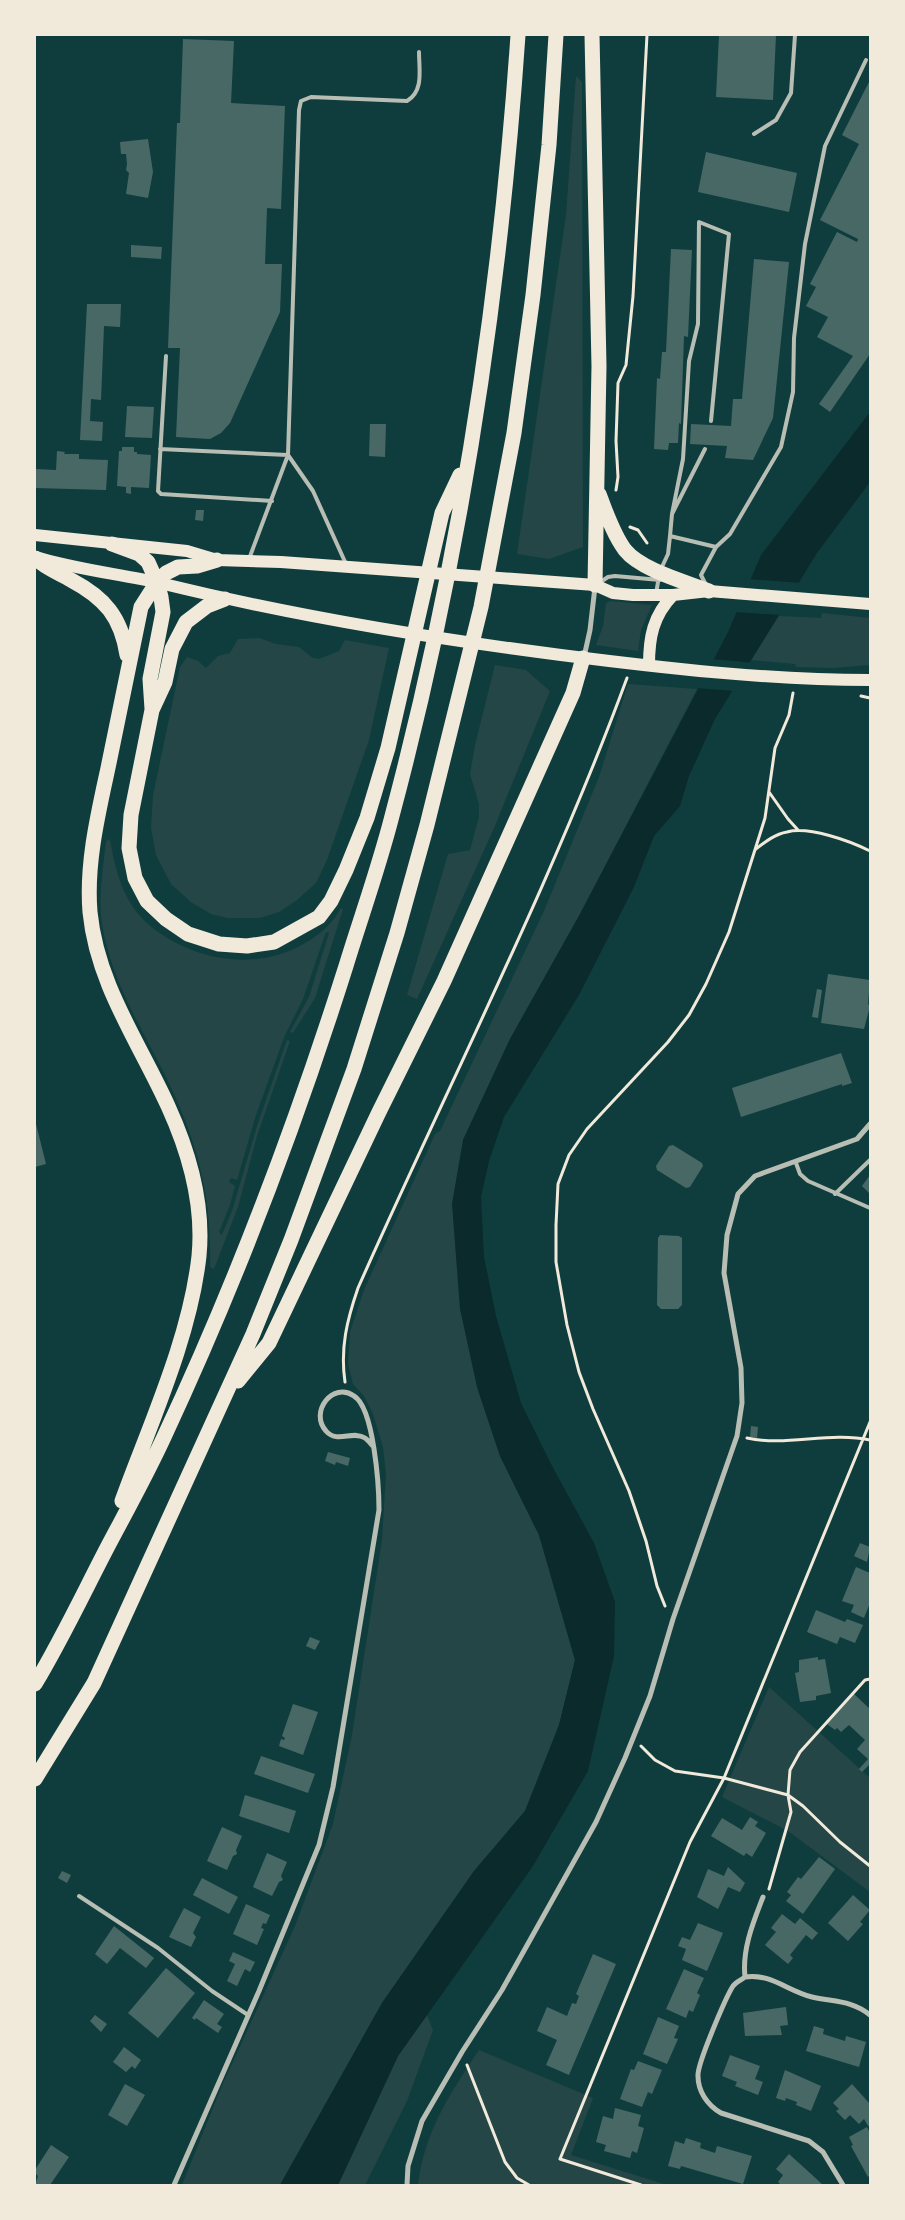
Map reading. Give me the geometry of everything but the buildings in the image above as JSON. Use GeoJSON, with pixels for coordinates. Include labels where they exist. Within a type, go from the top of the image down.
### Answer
{"type":"FeatureCollection","features":[{"type":"Feature","properties":{"kind":"highway"},"geometry":{"type":"LineString","coordinates":[[35,1684],[63,1637],[100,1560],[162,1440],[210,1334],[258,1216],[318,1055],[392,818],[442,598],[470,456],[495,282],[511,131],[518,35]]}},
{"type":"Feature","properties":{"kind":"highway"},"geometry":{"type":"LineString","coordinates":[[35,1779],[94,1683],[226,1396],[291,1240],[354,1069],[397,933],[428,826],[481,607],[514,433],[533,295],[548,155],[556,35]]}},
{"type":"Feature","properties":{"kind":"highway"},"geometry":{"type":"LineString","coordinates":[[592,35],[598,356],[598,492],[595,521],[596,585]]}},
{"type":"Feature","properties":{"kind":"highway"},"geometry":{"type":"LineString","coordinates":[[225,599],[207,606],[186,622],[180,630],[172,649],[165,682],[152,710],[131,815],[129,848],[135,878],[147,901],[166,919],[188,934],[219,944],[247,946],[274,942],[319,916],[331,901],[367,818],[401,698],[442,513],[470,456]]}},
{"type":"Feature","properties":{"kind":"highway"},"geometry":{"type":"LineString","coordinates":[[598,492],[615,532],[626,551],[659,575],[709,591]]}},
{"type":"Feature","properties":{"kind":"highway"},"geometry":{"type":"LineString","coordinates":[[112,544],[140,554],[148,562],[157,582],[163,612],[150,679],[152,710]]}},
{"type":"Feature","properties":{"kind":"highway"},"geometry":{"type":"LineString","coordinates":[[35,557],[41,564],[74,581],[102,600],[111,610],[124,636],[129,665]]}},
{"type":"Feature","properties":{"kind":"highway"},"geometry":{"type":"LineString","coordinates":[[100,1560],[176,1357],[190,1306],[199,1255],[199,1216],[193,1178],[184,1143],[168,1106],[121,1015],[96,947],[90,911],[90,877],[101,801],[141,607],[157,582],[166,573],[178,567],[197,566],[216,560]]}},
{"type":"Feature","properties":{"kind":"highway"},"geometry":{"type":"LineString","coordinates":[[226,1396],[269,1343],[379,1112],[444,981],[573,693],[583,658]]}},
{"type":"Feature","properties":{"kind":"main road"},"geometry":{"type":"LineString","coordinates":[[35,535],[187,551],[216,560],[347,566],[546,583],[596,585],[613,593],[658,602],[672,595],[709,591],[870,604]]}},
{"type":"Feature","properties":{"kind":"main road"},"geometry":{"type":"LineString","coordinates":[[35,557],[157,582],[225,599],[368,626],[530,651],[669,667],[787,677],[866,681]]}},
{"type":"Feature","properties":{"kind":"main road"},"geometry":{"type":"LineString","coordinates":[[649,665],[652,628],[658,602]]}},
{"type":"Feature","properties":{"kind":"street"},"geometry":{"type":"LineString","coordinates":[[583,658],[590,630],[596,585]]}},
{"type":"Feature","properties":{"kind":"street"},"geometry":{"type":"LineString","coordinates":[[407,2185],[408,2166],[422,2121],[462,2052],[502,1990],[596,1822],[625,1758],[650,1696],[673,1619],[737,1436],[742,1403],[740,1368],[724,1273],[727,1234],[738,1194],[755,1176],[796,1163],[858,1139],[870,1124]]}},
{"type":"Feature","properties":{"kind":"street"},"geometry":{"type":"LineString","coordinates":[[174,2185],[319,1845],[334,1788],[379,1510],[378,1473],[373,1446],[368,1423],[360,1401],[353,1395],[345,1392],[338,1393],[325,1400],[320,1408],[319,1417],[321,1425],[326,1432],[343,1438],[358,1436],[366,1438],[373,1446]]}},
{"type":"Feature","properties":{"kind":"street"},"geometry":{"type":"LineString","coordinates":[[745,1977],[744,1966],[747,1944],[763,1897]]}},
{"type":"Feature","properties":{"kind":"street"},"geometry":{"type":"LineString","coordinates":[[843,2185],[823,2152],[809,2141],[721,2113],[710,2105],[700,2088],[698,2069],[733,1987],[745,1977],[760,1976],[812,1997],[847,2002],[870,2016]]}},
{"type":"Feature","properties":{"kind":"lane"},"geometry":{"type":"LineString","coordinates":[[754,134],[776,120],[791,93],[795,35]]}},
{"type":"Feature","properties":{"kind":"lane"},"geometry":{"type":"LineString","coordinates":[[249,561],[288,455],[299,110],[301,100],[311,97],[407,101],[415,96],[418,90],[419,52]]}},
{"type":"Feature","properties":{"kind":"lane"},"geometry":{"type":"LineString","coordinates":[[709,591],[701,575],[716,547],[730,534],[781,447],[793,392],[794,338],[805,244],[825,146],[866,60]]}},
{"type":"Feature","properties":{"kind":"lane"},"geometry":{"type":"LineString","coordinates":[[658,602],[659,575],[668,554],[672,514],[683,459],[689,361],[698,324],[699,222],[729,234],[711,421]]}},
{"type":"Feature","properties":{"kind":"lane"},"geometry":{"type":"LineString","coordinates":[[166,356],[158,488],[161,494],[272,501]]}},
{"type":"Feature","properties":{"kind":"lane"},"geometry":{"type":"LineString","coordinates":[[160,449],[288,455]]}},
{"type":"Feature","properties":{"kind":"lane"},"geometry":{"type":"LineString","coordinates":[[672,514],[706,449]]}},
{"type":"Feature","properties":{"kind":"lane"},"geometry":{"type":"LineString","coordinates":[[288,455],[313,492],[347,566]]}},
{"type":"Feature","properties":{"kind":"lane"},"geometry":{"type":"LineString","coordinates":[[670,536],[716,547]]}},
{"type":"Feature","properties":{"kind":"lane"},"geometry":{"type":"LineString","coordinates":[[596,585],[608,577],[659,575]]}},
{"type":"Feature","properties":{"kind":"lane"},"geometry":{"type":"LineString","coordinates":[[835,1194],[870,1160]]}},
{"type":"Feature","properties":{"kind":"lane"},"geometry":{"type":"LineString","coordinates":[[796,1163],[800,1174],[808,1181],[870,1208]]}},
{"type":"Feature","properties":{"kind":"lane"},"geometry":{"type":"LineString","coordinates":[[79,1896],[158,1948],[212,1991],[248,2015]]}},
{"type":"Feature","properties":{"kind":"path"},"geometry":{"type":"LineString","coordinates":[[616,495],[618,477],[616,441],[618,383],[626,365],[633,296],[647,35]]}},
{"type":"Feature","properties":{"kind":"path"},"geometry":{"type":"LineString","coordinates":[[624,524],[638,530],[647,544]]}},
{"type":"Feature","properties":{"kind":"path"},"geometry":{"type":"LineString","coordinates":[[345,1392],[342,1363],[343,1344],[346,1323],[358,1288],[412,1166],[522,930],[585,784],[627,677]]}},
{"type":"Feature","properties":{"kind":"path"},"geometry":{"type":"LineString","coordinates":[[673,1619],[657,1586],[646,1541],[629,1492],[579,1372],[567,1325],[556,1262],[558,1184],[569,1156],[587,1129],[668,1042],[689,1015],[706,984],[729,932],[765,818],[774,748],[789,716],[794,693]]}},
{"type":"Feature","properties":{"kind":"path"},"geometry":{"type":"LineString","coordinates":[[769,792],[798,830]]}},
{"type":"Feature","properties":{"kind":"path"},"geometry":{"type":"LineString","coordinates":[[755,849],[767,840],[785,832],[798,830],[834,838],[870,851]]}},
{"type":"Feature","properties":{"kind":"path"},"geometry":{"type":"LineString","coordinates":[[641,2185],[560,2159],[690,1842],[724,1778],[870,1422]]}},
{"type":"Feature","properties":{"kind":"path"},"geometry":{"type":"LineString","coordinates":[[737,1436],[761,1441],[834,1436],[870,1440]]}},
{"type":"Feature","properties":{"kind":"path"},"geometry":{"type":"LineString","coordinates":[[763,1897],[770,1887],[791,1812],[788,1796],[790,1770],[800,1752],[865,1680],[870,1679]]}},
{"type":"Feature","properties":{"kind":"path"},"geometry":{"type":"LineString","coordinates":[[633,1735],[655,1760],[675,1772],[724,1778],[788,1796],[803,1806],[840,1842],[870,1866]]}},
{"type":"Feature","properties":{"kind":"path"},"geometry":{"type":"LineString","coordinates":[[462,2052],[467,2058],[470,2079],[505,2162],[517,2178],[529,2185]]}},
{"type":"Feature","properties":{"kind":"shaded area"},"geometry":{"type":"Polygon","coordinates":[[[576,76],[582,82],[583,547],[549,559],[517,554],[566,215],[576,76]]]}},
{"type":"Feature","properties":{"kind":"shaded area"},"geometry":{"type":"Polygon","coordinates":[[[870,412],[870,482],[817,553],[715,719],[689,776],[680,806],[654,836],[634,887],[579,995],[504,1117],[489,1161],[481,1197],[484,1257],[496,1316],[521,1403],[551,1464],[594,1543],[615,1602],[614,1656],[588,1771],[533,1866],[398,2056],[338,2185],[280,2185],[382,2003],[474,1871],[525,1811],[559,1725],[575,1660],[539,1535],[500,1456],[477,1387],[460,1309],[452,1204],[463,1140],[510,1039],[580,914],[728,632],[761,555],[870,412]]]}},
{"type":"Feature","properties":{"kind":"shaded area"},"geometry":{"type":"Polygon","coordinates":[[[611,601],[652,605],[641,630],[638,651],[596,645],[603,626],[606,603],[611,601]]]}},
{"type":"Feature","properties":{"kind":"shaded area"},"geometry":{"type":"Polygon","coordinates":[[[822,613],[870,618],[870,665],[833,668],[796,667],[795,664],[751,660],[779,616],[821,618],[822,613]]]}},
{"type":"Feature","properties":{"kind":"shaded area"},"geometry":{"type":"Polygon","coordinates":[[[259,638],[276,644],[299,647],[313,658],[319,659],[339,651],[345,640],[389,648],[369,740],[327,860],[316,883],[297,900],[279,912],[260,918],[227,918],[211,914],[191,902],[171,884],[156,855],[151,828],[153,795],[180,667],[187,657],[198,661],[206,668],[218,656],[230,653],[238,639],[259,638]]]}},
{"type":"Feature","properties":{"kind":"shaded area"},"geometry":{"type":"Polygon","coordinates":[[[495,665],[526,670],[550,691],[494,828],[417,999],[407,995],[448,854],[470,850],[479,817],[479,804],[470,774],[475,745],[495,665]]]}},
{"type":"Feature","properties":{"kind":"shaded area"},"geometry":{"type":"Polygon","coordinates":[[[628,684],[697,689],[580,914],[510,1039],[463,1140],[477,1387],[500,1456],[539,1535],[575,1660],[559,1725],[525,1811],[474,1871],[382,2003],[280,2185],[182,2185],[221,2088],[295,1926],[333,1824],[352,1735],[382,1540],[386,1474],[383,1447],[373,1414],[364,1396],[353,1384],[348,1364],[350,1332],[364,1290],[435,1134],[440,1131],[544,911],[599,777],[628,684]]]}},
{"type":"Feature","properties":{"kind":"shaded area"},"geometry":{"type":"Polygon","coordinates":[[[110,839],[118,874],[126,896],[139,915],[164,936],[182,946],[201,953],[241,960],[281,954],[300,946],[318,935],[328,926],[341,908],[343,909],[315,998],[293,1033],[290,1032],[309,997],[329,933],[326,932],[303,999],[285,1035],[256,1115],[237,1180],[231,1178],[229,1182],[235,1186],[230,1205],[219,1232],[222,1235],[232,1211],[258,1123],[287,1040],[290,1041],[257,1136],[238,1207],[214,1269],[210,1267],[206,1194],[188,1127],[168,1081],[129,1005],[106,945],[101,914],[101,893],[106,841],[110,839]]]}},
{"type":"Feature","properties":{"kind":"shaded area"},"geometry":{"type":"Polygon","coordinates":[[[769,1687],[870,1778],[870,1892],[788,1831],[722,1797],[769,1687]]]}},
{"type":"Feature","properties":{"kind":"shaded area"},"geometry":{"type":"Polygon","coordinates":[[[427,2015],[433,2030],[407,2101],[365,2185],[338,2185],[398,2056],[427,2015]]]}},
{"type":"Feature","properties":{"kind":"shaded area"},"geometry":{"type":"Polygon","coordinates":[[[479,2050],[593,2098],[571,2155],[667,2185],[418,2185],[421,2166],[432,2131],[458,2082],[479,2050]]]}},
{"type":"Feature","properties":{"kind":"pier"},"geometry":{"type":"Polygon","coordinates":[[[748,579],[802,583],[782,615],[734,612],[748,579]]]}},
{"type":"Feature","properties":{"kind":"pier"},"geometry":{"type":"Polygon","coordinates":[[[710,659],[753,663],[735,691],[695,688],[710,659]]]}}]}
